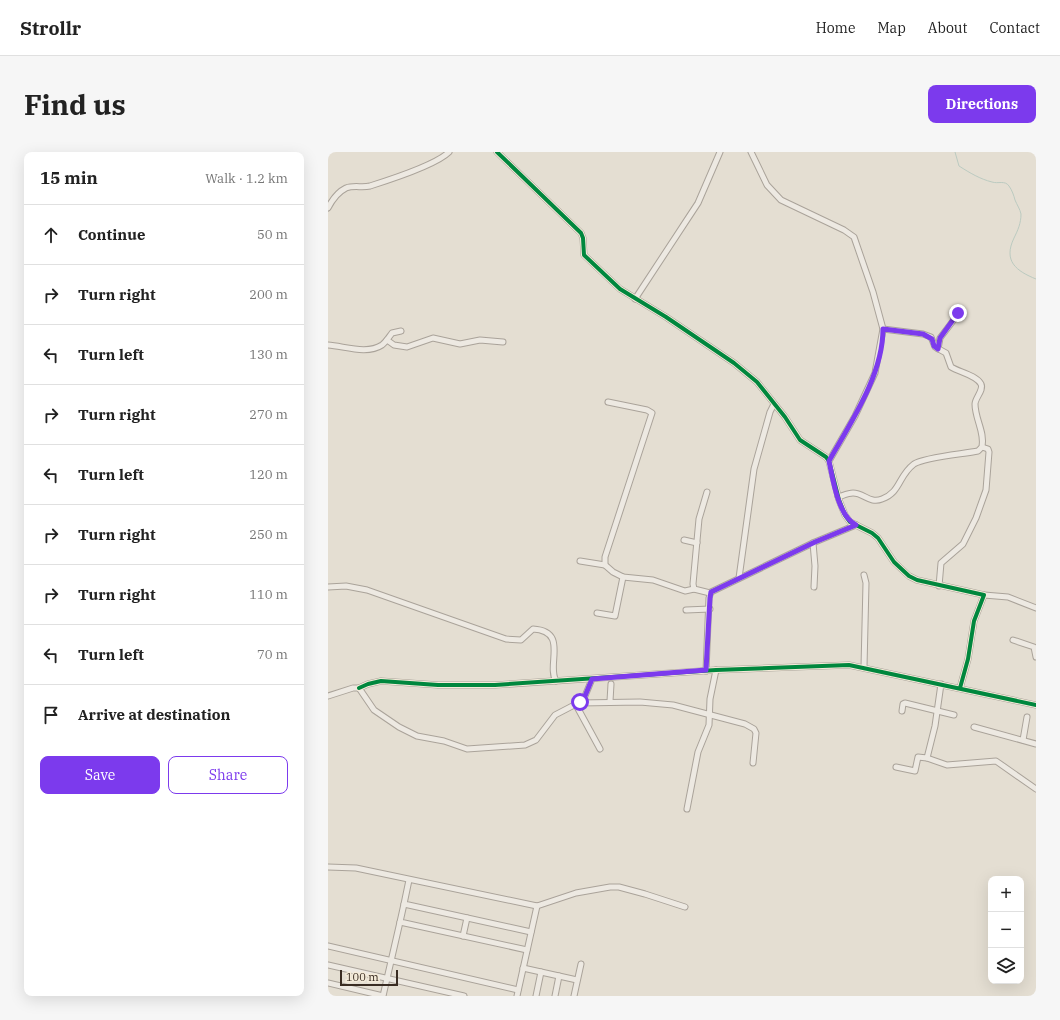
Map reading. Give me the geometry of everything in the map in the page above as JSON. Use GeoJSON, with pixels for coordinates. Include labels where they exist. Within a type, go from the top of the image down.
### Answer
{"type":"FeatureCollection","features":[{"type":"Feature","properties":{"kind":"street"},"geometry":{"type":"LineString","coordinates":[[328,208],[334,199],[345,188],[370,186],[405,175],[443,157],[449,152]]}},
{"type":"Feature","properties":{"kind":"street"},"geometry":{"type":"LineString","coordinates":[[497,152],[581,233],[586,258],[597,265],[607,278],[734,363],[757,382],[800,440],[826,456],[829,461],[838,497],[845,515],[850,522],[867,529],[878,538],[888,554],[910,576],[917,580],[939,586],[984,595],[1008,597],[1036,608]]}},
{"type":"Feature","properties":{"kind":"street"},"geometry":{"type":"LineString","coordinates":[[635,298],[698,203],[720,152]]}},
{"type":"Feature","properties":{"kind":"street"},"geometry":{"type":"LineString","coordinates":[[751,152],[767,185],[781,200],[850,233],[854,237],[873,292],[883,329],[875,373],[855,416],[829,461]]}},
{"type":"Feature","properties":{"kind":"street"},"geometry":{"type":"LineString","coordinates":[[938,349],[940,338],[958,313]]}},
{"type":"Feature","properties":{"kind":"street"},"geometry":{"type":"LineString","coordinates":[[883,329],[926,335],[932,339],[934,346],[945,352],[951,367],[975,378],[981,384],[975,404],[982,433],[982,448]]}},
{"type":"Feature","properties":{"kind":"street"},"geometry":{"type":"LineString","coordinates":[[328,345],[368,350],[375,348],[387,340],[392,333],[401,331]]}},
{"type":"Feature","properties":{"kind":"street"},"geometry":{"type":"LineString","coordinates":[[387,340],[394,345],[407,348],[433,338],[460,344],[480,340],[503,342]]}},
{"type":"Feature","properties":{"kind":"street"},"geometry":{"type":"LineString","coordinates":[[605,565],[606,555],[652,415],[649,410],[608,402]]}},
{"type":"Feature","properties":{"kind":"street"},"geometry":{"type":"LineString","coordinates":[[739,578],[754,469],[770,412],[774,404]]}},
{"type":"Feature","properties":{"kind":"street"},"geometry":{"type":"LineString","coordinates":[[838,497],[852,493],[873,501],[882,499],[896,490],[902,476],[915,464],[929,459],[978,451],[982,448],[988,449],[989,452],[984,495],[976,518],[964,542],[941,563],[939,586]]}},
{"type":"Feature","properties":{"kind":"street"},"geometry":{"type":"LineString","coordinates":[[694,589],[693,584],[699,519],[707,492]]}},
{"type":"Feature","properties":{"kind":"street"},"geometry":{"type":"LineString","coordinates":[[580,561],[605,565],[613,572],[623,577],[654,580],[685,591],[694,589],[710,593],[813,543],[856,525]]}},
{"type":"Feature","properties":{"kind":"street"},"geometry":{"type":"LineString","coordinates":[[684,540],[697,543]]}},
{"type":"Feature","properties":{"kind":"street"},"geometry":{"type":"LineString","coordinates":[[813,543],[815,566],[814,587]]}},
{"type":"Feature","properties":{"kind":"street"},"geometry":{"type":"LineString","coordinates":[[864,575],[866,583],[864,667]]}},
{"type":"Feature","properties":{"kind":"street"},"geometry":{"type":"LineString","coordinates":[[597,613],[615,616],[618,608],[623,577]]}},
{"type":"Feature","properties":{"kind":"street"},"geometry":{"type":"LineString","coordinates":[[328,587],[346,586],[367,590],[506,639],[521,640],[533,629],[542,631],[551,638],[556,648],[553,666],[556,681]]}},
{"type":"Feature","properties":{"kind":"street"},"geometry":{"type":"LineString","coordinates":[[706,670],[710,593]]}},
{"type":"Feature","properties":{"kind":"street"},"geometry":{"type":"LineString","coordinates":[[960,688],[968,659],[974,621],[984,595]]}},
{"type":"Feature","properties":{"kind":"street"},"geometry":{"type":"LineString","coordinates":[[686,610],[710,609]]}},
{"type":"Feature","properties":{"kind":"street"},"geometry":{"type":"LineString","coordinates":[[1013,640],[1034,647],[1036,657]]}},
{"type":"Feature","properties":{"kind":"street"},"geometry":{"type":"LineString","coordinates":[[328,696],[381,681],[438,685],[495,685],[706,670],[849,665],[1036,705]]}},
{"type":"Feature","properties":{"kind":"street"},"geometry":{"type":"LineString","coordinates":[[687,809],[698,752],[709,726],[708,713],[716,670]]}},
{"type":"Feature","properties":{"kind":"street"},"geometry":{"type":"LineString","coordinates":[[578,704],[585,696],[592,679]]}},
{"type":"Feature","properties":{"kind":"street"},"geometry":{"type":"LineString","coordinates":[[610,701],[611,684]]}},
{"type":"Feature","properties":{"kind":"street"},"geometry":{"type":"LineString","coordinates":[[927,758],[935,726],[941,684]]}},
{"type":"Feature","properties":{"kind":"street"},"geometry":{"type":"LineString","coordinates":[[359,688],[374,710],[399,727],[417,736],[438,740],[467,749],[529,744],[536,740],[555,715],[578,704],[610,701],[673,705],[708,713],[745,724],[754,729],[756,742],[752,763]]}},
{"type":"Feature","properties":{"kind":"street"},"geometry":{"type":"LineString","coordinates":[[902,711],[903,704],[905,703],[954,715]]}},
{"type":"Feature","properties":{"kind":"street"},"geometry":{"type":"LineString","coordinates":[[578,704],[600,749]]}},
{"type":"Feature","properties":{"kind":"street"},"geometry":{"type":"LineString","coordinates":[[1023,740],[1027,717]]}},
{"type":"Feature","properties":{"kind":"street"},"geometry":{"type":"LineString","coordinates":[[974,727],[1036,744]]}},
{"type":"Feature","properties":{"kind":"street"},"geometry":{"type":"LineString","coordinates":[[896,767],[915,771],[918,757],[927,758],[947,765],[996,761],[1036,789]]}},
{"type":"Feature","properties":{"kind":"street"},"geometry":{"type":"LineString","coordinates":[[328,867],[356,868],[537,906],[560,897],[589,890],[619,887],[685,907]]}},
{"type":"Feature","properties":{"kind":"street"},"geometry":{"type":"LineString","coordinates":[[328,983],[383,996],[409,880]]}},
{"type":"Feature","properties":{"kind":"street"},"geometry":{"type":"LineString","coordinates":[[404,904],[531,932]]}},
{"type":"Feature","properties":{"kind":"street"},"geometry":{"type":"LineString","coordinates":[[517,996],[537,906]]}},
{"type":"Feature","properties":{"kind":"street"},"geometry":{"type":"LineString","coordinates":[[464,936],[467,918]]}},
{"type":"Feature","properties":{"kind":"street"},"geometry":{"type":"LineString","coordinates":[[400,922],[528,950]]}},
{"type":"Feature","properties":{"kind":"street"},"geometry":{"type":"LineString","coordinates":[[328,946],[518,990]]}},
{"type":"Feature","properties":{"kind":"street"},"geometry":{"type":"LineString","coordinates":[[574,996],[580,964]]}},
{"type":"Feature","properties":{"kind":"street"},"geometry":{"type":"LineString","coordinates":[[328,965],[464,996]]}},
{"type":"Feature","properties":{"kind":"street"},"geometry":{"type":"LineString","coordinates":[[524,968],[577,980]]}},
{"type":"Feature","properties":{"kind":"street"},"geometry":{"type":"LineString","coordinates":[[536,996],[541,972]]}},
{"type":"Feature","properties":{"kind":"street"},"geometry":{"type":"LineString","coordinates":[[555,996],[559,976]]}},
{"type":"Feature","properties":{"kind":"waterway"},"geometry":{"type":"LineString","coordinates":[[955,152],[959,166],[983,179],[1006,183],[1010,188],[1021,214],[1019,226],[1011,246],[1011,259],[1017,269],[1036,279]]}},
{"type":"Feature","properties":{"kind":"cycle path"},"geometry":{"type":"LineString","coordinates":[[497,152],[581,233],[583,238],[584,255],[620,289],[666,317],[734,363],[757,382],[785,417],[800,440],[826,457],[829,461],[839,500],[845,515],[850,522],[872,533],[878,538],[894,562],[909,576],[917,580],[984,595],[974,621],[968,659],[960,688]]}},
{"type":"Feature","properties":{"kind":"cycle path"},"geometry":{"type":"LineString","coordinates":[[359,688],[381,681],[438,685],[495,685],[716,670],[849,665],[1036,705]]}},
{"type":"Feature","properties":{"kind":"route"},"geometry":{"type":"LineString","coordinates":[[580,702],[585,696],[592,679],[674,674],[706,670],[710,628],[711,592],[764,565],[856,525],[850,522],[842,512],[829,461],[855,416],[875,373],[883,336],[883,329],[926,335],[931,337],[935,348],[938,349],[940,338],[958,313]]}}]}
